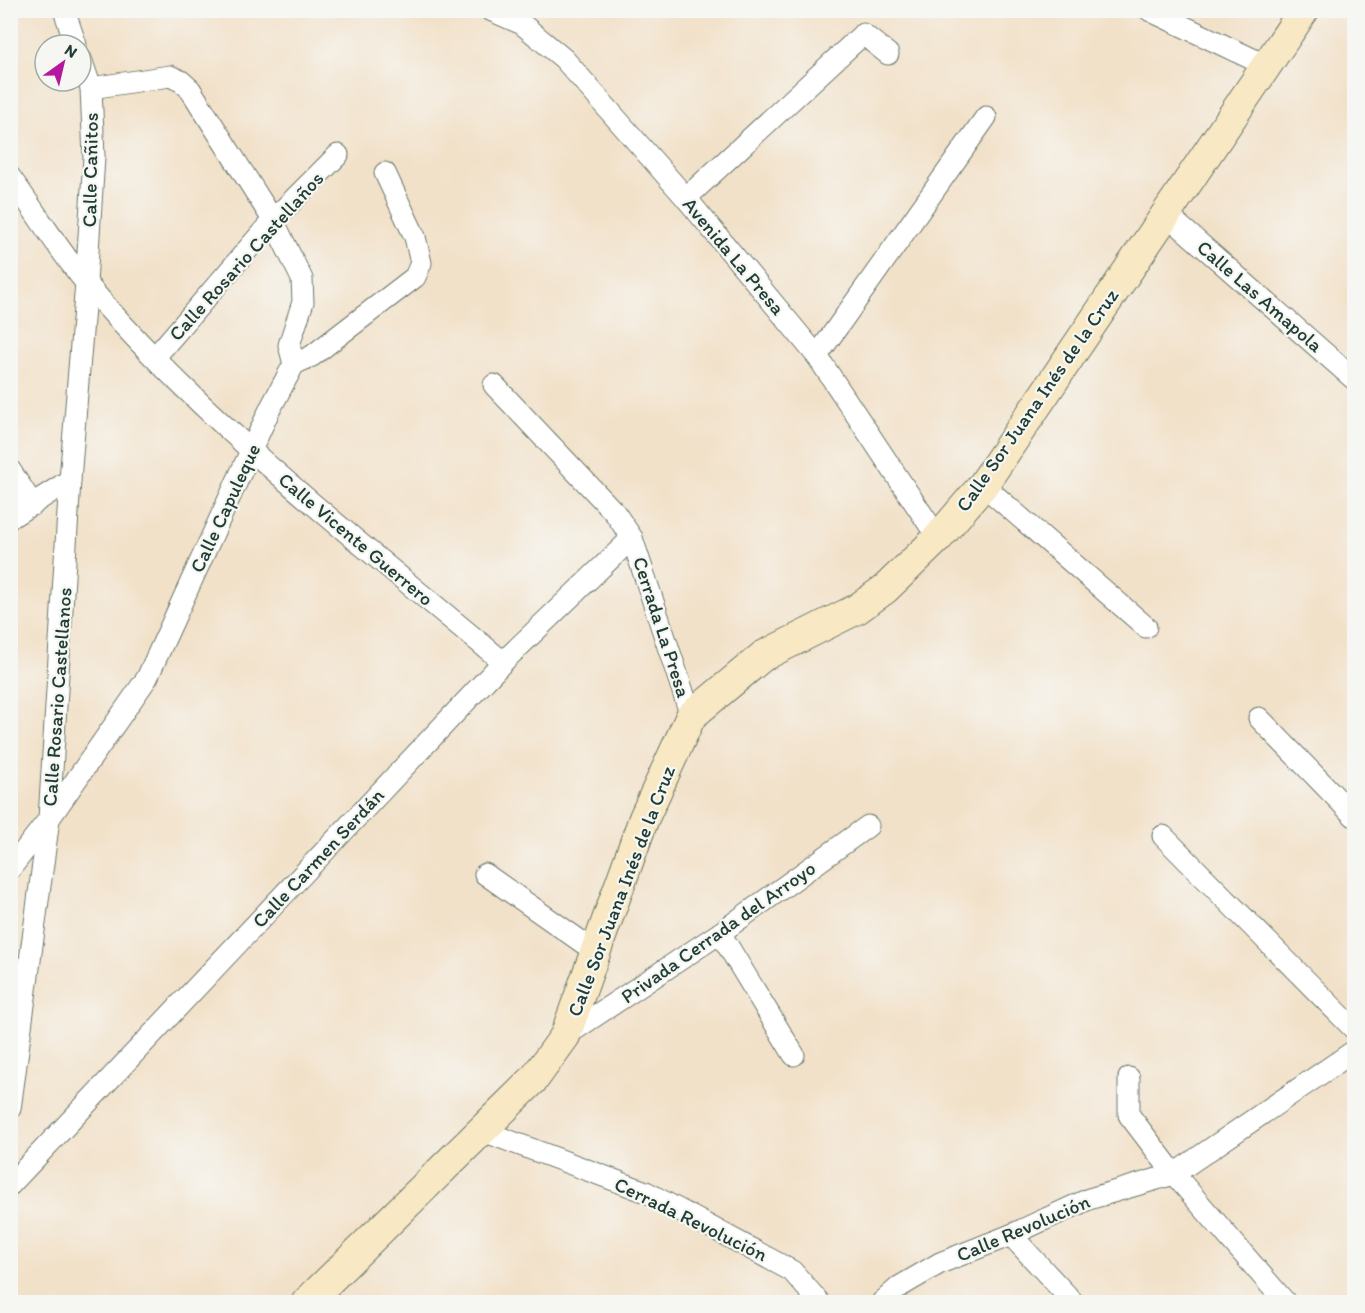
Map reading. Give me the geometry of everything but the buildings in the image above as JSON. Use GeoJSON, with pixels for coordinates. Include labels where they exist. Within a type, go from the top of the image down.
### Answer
{"type":"FeatureCollection","features":[{"type":"Feature","properties":{"kind":"street"},"geometry":{"type":"LineString","coordinates":[[64,10],[72,33]]}},
{"type":"Feature","properties":{"kind":"street","name":"Avenida La Presa"},"geometry":{"type":"LineString","coordinates":[[490,10],[522,24],[564,59],[687,198],[817,356],[938,538]]}},
{"type":"Feature","properties":{"kind":"street"},"geometry":{"type":"LineString","coordinates":[[1149,10],[1266,64]]}},
{"type":"Feature","properties":{"kind":"street","name":"Calle Sor Juana Inés de la Cruz"},"geometry":{"type":"LineString","coordinates":[[307,1302],[534,1079],[566,1036],[644,818],[691,716],[764,656],[857,609],[885,589],[938,538],[982,485],[1304,10]]}},
{"type":"Feature","properties":{"kind":"street"},"geometry":{"type":"LineString","coordinates":[[687,198],[862,34],[888,54]]}},
{"type":"Feature","properties":{"kind":"street"},"geometry":{"type":"LineString","coordinates":[[93,88],[170,76],[181,81],[190,89],[273,220],[302,279],[303,302],[289,345],[294,364],[312,356],[415,277],[421,263],[415,237],[385,173]]}},
{"type":"Feature","properties":{"kind":"street","name":"Calle Cañitos"},"geometry":{"type":"LineString","coordinates":[[86,283],[94,157],[91,93]]}},
{"type":"Feature","properties":{"kind":"street"},"geometry":{"type":"LineString","coordinates":[[817,356],[986,117]]}},
{"type":"Feature","properties":{"kind":"street","name":"Calle Rosario Castellaños"},"geometry":{"type":"LineString","coordinates":[[155,357],[273,220],[338,155]]}},
{"type":"Feature","properties":{"kind":"street","name":"Calle Vicente Guerrero"},"geometry":{"type":"LineString","coordinates":[[10,177],[86,283],[155,357],[251,451],[503,662]]}},
{"type":"Feature","properties":{"kind":"street","name":"Calle Las Amapola"},"geometry":{"type":"LineString","coordinates":[[1165,213],[1352,372]]}},
{"type":"Feature","properties":{"kind":"street","name":"Calle Rosario Castellanos"},"geometry":{"type":"LineString","coordinates":[[10,1109],[49,819],[70,480],[86,283]]}},
{"type":"Feature","properties":{"kind":"street","name":"Calle Capuleque"},"geometry":{"type":"LineString","coordinates":[[10,869],[49,819],[147,678],[251,451],[294,364]]}},
{"type":"Feature","properties":{"kind":"street","name":"Cerrada La Presa"},"geometry":{"type":"LineString","coordinates":[[494,385],[615,513],[632,538],[691,716]]}},
{"type":"Feature","properties":{"kind":"street"},"geometry":{"type":"LineString","coordinates":[[10,470],[33,505]]}},
{"type":"Feature","properties":{"kind":"street"},"geometry":{"type":"LineString","coordinates":[[10,518],[70,480]]}},
{"type":"Feature","properties":{"kind":"street"},"geometry":{"type":"LineString","coordinates":[[982,485],[1146,627]]}},
{"type":"Feature","properties":{"kind":"street","name":"Calle Carmen Serdán"},"geometry":{"type":"LineString","coordinates":[[10,1185],[503,662],[632,538]]}},
{"type":"Feature","properties":{"kind":"street"},"geometry":{"type":"LineString","coordinates":[[1259,718],[1354,816]]}},
{"type":"Feature","properties":{"kind":"street","name":"Privada Cerrada del Arroyo"},"geometry":{"type":"LineString","coordinates":[[566,1036],[720,933],[868,826]]}},
{"type":"Feature","properties":{"kind":"street"},"geometry":{"type":"LineString","coordinates":[[1163,836],[1354,1029]]}},
{"type":"Feature","properties":{"kind":"street"},"geometry":{"type":"LineString","coordinates":[[485,874],[596,952]]}},
{"type":"Feature","properties":{"kind":"street"},"geometry":{"type":"LineString","coordinates":[[720,933],[794,1055]]}},
{"type":"Feature","properties":{"kind":"street","name":"Calle Revolución"},"geometry":{"type":"LineString","coordinates":[[882,1302],[899,1287],[939,1263],[1011,1235],[1089,1199],[1174,1174],[1354,1051]]}},
{"type":"Feature","properties":{"kind":"street"},"geometry":{"type":"LineString","coordinates":[[1129,1078],[1129,1115],[1174,1174],[1285,1302]]}},
{"type":"Feature","properties":{"kind":"street","name":"Cerrada Revolución"},"geometry":{"type":"LineString","coordinates":[[483,1131],[646,1192],[792,1271],[819,1302]]}},
{"type":"Feature","properties":{"kind":"street"},"geometry":{"type":"LineString","coordinates":[[1011,1235],[1073,1302]]}}]}
